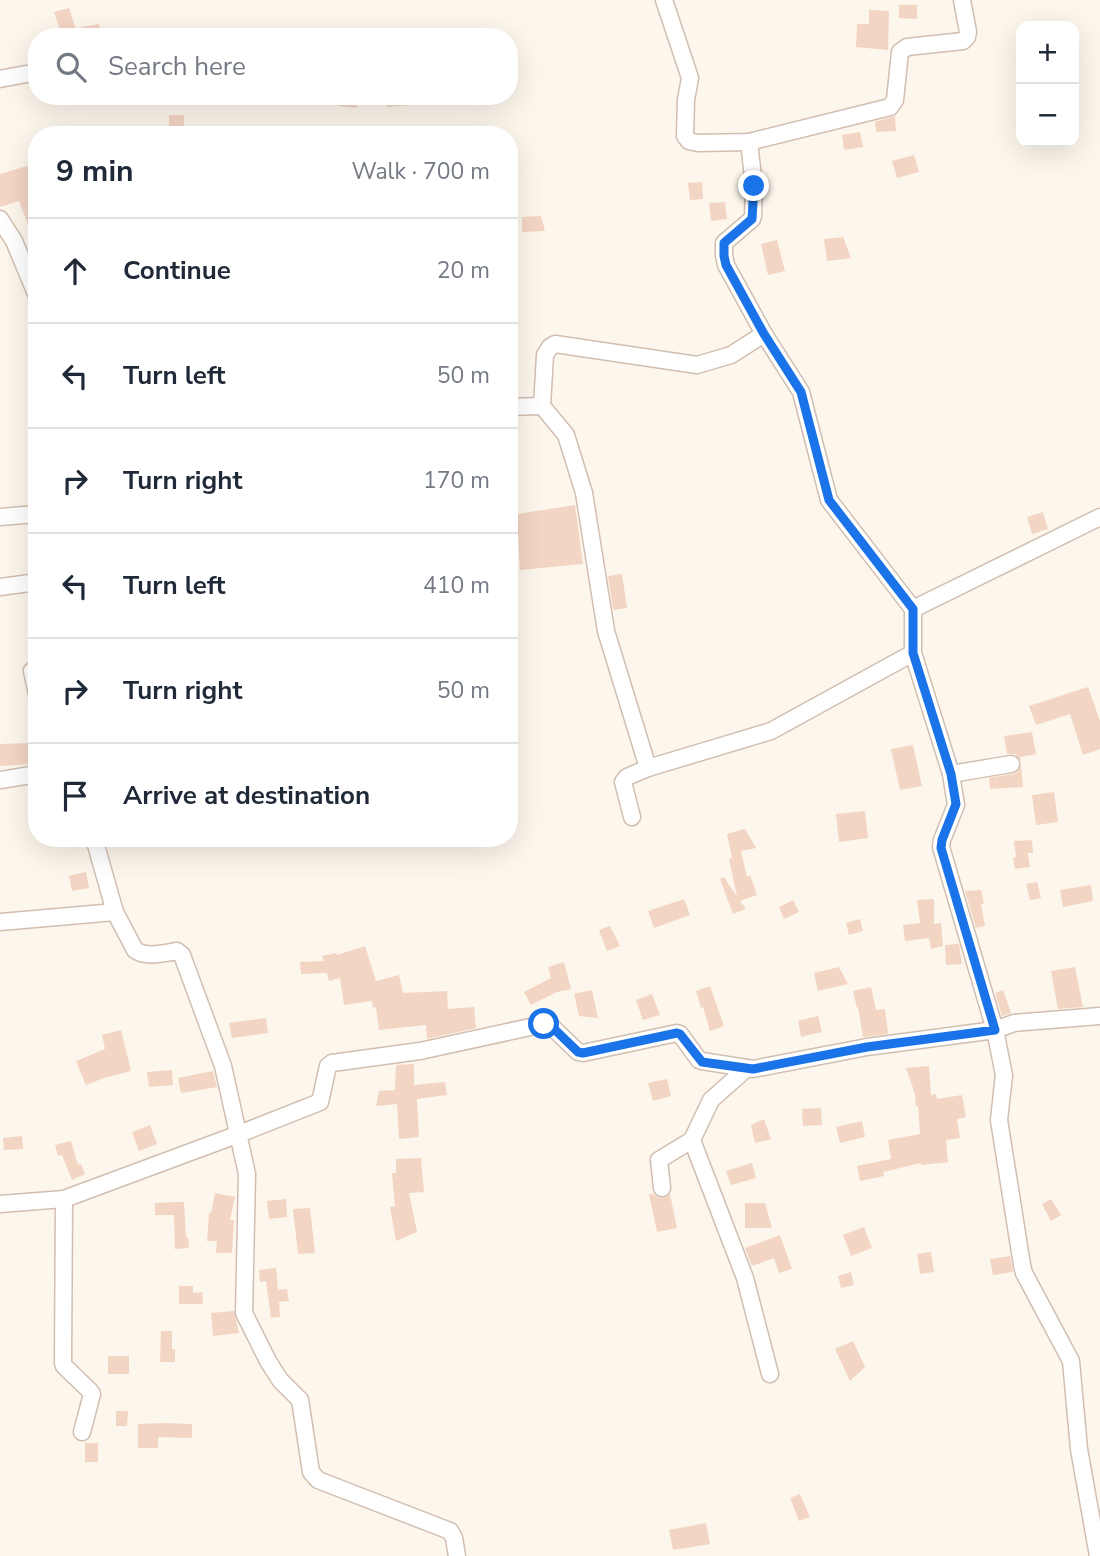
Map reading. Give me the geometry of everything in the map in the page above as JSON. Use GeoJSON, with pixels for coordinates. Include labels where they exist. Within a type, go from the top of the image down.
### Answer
{"type":"FeatureCollection","features":[{"type":"Feature","properties":{"kind":"street"},"geometry":{"type":"LineString","coordinates":[[664,0],[690,78],[685,136],[689,141],[698,143],[749,142],[890,107],[895,100],[900,52],[903,49],[963,41],[967,37],[962,0]]}},
{"type":"Feature","properties":{"kind":"street"},"geometry":{"type":"LineString","coordinates":[[0,79],[28,74]]}},
{"type":"Feature","properties":{"kind":"street"},"geometry":{"type":"LineString","coordinates":[[749,142],[754,186],[752,219],[724,243],[724,256],[731,276],[801,392],[829,500],[913,609],[913,653],[951,774],[955,808],[941,848],[995,1030],[1004,1075],[999,1120],[1022,1265],[1071,1361],[1079,1449],[1098,1556]]}},
{"type":"Feature","properties":{"kind":"street"},"geometry":{"type":"LineString","coordinates":[[0,219],[14,241],[28,274]]}},
{"type":"Feature","properties":{"kind":"street"},"geometry":{"type":"LineString","coordinates":[[648,768],[606,631],[584,493],[566,436],[542,406],[545,355],[555,344],[697,365],[731,355],[764,334]]}},
{"type":"Feature","properties":{"kind":"street"},"geometry":{"type":"LineString","coordinates":[[518,407],[542,406]]}},
{"type":"Feature","properties":{"kind":"street"},"geometry":{"type":"LineString","coordinates":[[0,517],[28,515]]}},
{"type":"Feature","properties":{"kind":"street"},"geometry":{"type":"LineString","coordinates":[[913,609],[1100,517]]}},
{"type":"Feature","properties":{"kind":"street"},"geometry":{"type":"LineString","coordinates":[[0,587],[28,583]]}},
{"type":"Feature","properties":{"kind":"street"},"geometry":{"type":"LineString","coordinates":[[632,817],[623,782],[626,777],[771,731],[913,653]]}},
{"type":"Feature","properties":{"kind":"street"},"geometry":{"type":"LineString","coordinates":[[951,774],[1011,764]]}},
{"type":"Feature","properties":{"kind":"street"},"geometry":{"type":"LineString","coordinates":[[0,780],[28,775]]}},
{"type":"Feature","properties":{"kind":"street"},"geometry":{"type":"LineString","coordinates":[[97,847],[115,912],[135,950],[145,955],[177,951],[185,960],[223,1066],[248,1179],[244,1313],[280,1380],[300,1400],[313,1476],[450,1531],[457,1556]]}},
{"type":"Feature","properties":{"kind":"street"},"geometry":{"type":"LineString","coordinates":[[0,922],[115,912]]}},
{"type":"Feature","properties":{"kind":"street"},"geometry":{"type":"LineString","coordinates":[[0,1204],[64,1199],[320,1102],[328,1066],[332,1063],[420,1051],[544,1024],[549,1024],[578,1052],[677,1033],[702,1062],[753,1069],[867,1047],[995,1030],[1014,1023],[1100,1016]]}},
{"type":"Feature","properties":{"kind":"street"},"geometry":{"type":"LineString","coordinates":[[662,1188],[659,1160],[692,1140],[711,1100],[747,1068]]}},
{"type":"Feature","properties":{"kind":"street"},"geometry":{"type":"LineString","coordinates":[[692,1140],[745,1278],[770,1374]]}},
{"type":"Feature","properties":{"kind":"street"},"geometry":{"type":"LineString","coordinates":[[64,1199],[63,1363],[92,1395],[82,1432]]}},
{"type":"Feature","properties":{"kind":"building"},"geometry":{"type":"Polygon","coordinates":[[[899,5],[917,5],[917,19],[899,18],[899,5]]]}},
{"type":"Feature","properties":{"kind":"building"},"geometry":{"type":"Polygon","coordinates":[[[69,8],[75,28],[59,28],[54,12],[69,8]]]}},
{"type":"Feature","properties":{"kind":"building"},"geometry":{"type":"Polygon","coordinates":[[[869,10],[889,11],[888,50],[856,47],[857,24],[869,24],[869,10]]]}},
{"type":"Feature","properties":{"kind":"building"},"geometry":{"type":"Polygon","coordinates":[[[99,24],[100,28],[81,28],[99,24]]]}},
{"type":"Feature","properties":{"kind":"building"},"geometry":{"type":"Polygon","coordinates":[[[338,105],[357,105],[357,108],[338,105]]]}},
{"type":"Feature","properties":{"kind":"building"},"geometry":{"type":"Polygon","coordinates":[[[169,115],[184,115],[184,126],[169,126],[169,115]]]}},
{"type":"Feature","properties":{"kind":"building"},"geometry":{"type":"Polygon","coordinates":[[[895,116],[896,131],[876,132],[875,122],[895,116]]]}},
{"type":"Feature","properties":{"kind":"building"},"geometry":{"type":"Polygon","coordinates":[[[860,132],[863,147],[844,150],[842,135],[860,132]]]}},
{"type":"Feature","properties":{"kind":"building"},"geometry":{"type":"Polygon","coordinates":[[[914,155],[919,172],[897,178],[892,161],[914,155]]]}},
{"type":"Feature","properties":{"kind":"building"},"geometry":{"type":"Polygon","coordinates":[[[28,166],[28,224],[19,201],[0,207],[0,174],[28,166]]]}},
{"type":"Feature","properties":{"kind":"building"},"geometry":{"type":"Polygon","coordinates":[[[702,182],[703,199],[690,200],[688,183],[702,182]]]}},
{"type":"Feature","properties":{"kind":"building"},"geometry":{"type":"Polygon","coordinates":[[[725,202],[727,219],[711,221],[709,203],[725,202]]]}},
{"type":"Feature","properties":{"kind":"building"},"geometry":{"type":"Polygon","coordinates":[[[541,216],[545,231],[522,232],[522,217],[541,216]]]}},
{"type":"Feature","properties":{"kind":"building"},"geometry":{"type":"Polygon","coordinates":[[[843,237],[851,258],[827,261],[824,239],[843,237]]]}},
{"type":"Feature","properties":{"kind":"building"},"geometry":{"type":"Polygon","coordinates":[[[777,240],[785,271],[768,275],[761,244],[777,240]]]}},
{"type":"Feature","properties":{"kind":"building"},"geometry":{"type":"Polygon","coordinates":[[[575,505],[583,564],[520,570],[518,514],[575,505]]]}},
{"type":"Feature","properties":{"kind":"building"},"geometry":{"type":"Polygon","coordinates":[[[1043,512],[1048,529],[1032,534],[1027,517],[1043,512]]]}},
{"type":"Feature","properties":{"kind":"building"},"geometry":{"type":"Polygon","coordinates":[[[622,574],[627,608],[613,610],[608,576],[622,574]]]}},
{"type":"Feature","properties":{"kind":"building"},"geometry":{"type":"Polygon","coordinates":[[[1088,687],[1100,721],[1100,749],[1083,755],[1070,714],[1036,725],[1029,706],[1088,687]]]}},
{"type":"Feature","properties":{"kind":"building"},"geometry":{"type":"Polygon","coordinates":[[[1032,732],[1036,754],[1020,757],[1021,761],[1015,754],[1007,754],[1004,736],[1032,732]]]}},
{"type":"Feature","properties":{"kind":"building"},"geometry":{"type":"Polygon","coordinates":[[[28,743],[28,764],[0,766],[0,744],[28,743]]]}},
{"type":"Feature","properties":{"kind":"building"},"geometry":{"type":"Polygon","coordinates":[[[913,745],[922,786],[900,790],[891,749],[913,745]]]}},
{"type":"Feature","properties":{"kind":"building"},"geometry":{"type":"Polygon","coordinates":[[[1021,765],[1023,787],[990,789],[989,778],[1018,772],[1021,765]]]}},
{"type":"Feature","properties":{"kind":"building"},"geometry":{"type":"Polygon","coordinates":[[[1054,792],[1058,822],[1036,825],[1032,795],[1054,792]]]}},
{"type":"Feature","properties":{"kind":"building"},"geometry":{"type":"Polygon","coordinates":[[[865,811],[868,838],[839,842],[836,814],[865,811]]]}},
{"type":"Feature","properties":{"kind":"building"},"geometry":{"type":"Polygon","coordinates":[[[745,829],[756,848],[741,851],[747,877],[750,875],[757,895],[740,901],[746,909],[733,914],[720,879],[724,877],[737,897],[727,834],[745,829]]]}},
{"type":"Feature","properties":{"kind":"building"},"geometry":{"type":"Polygon","coordinates":[[[1032,840],[1033,853],[1028,853],[1030,867],[1015,869],[1014,841],[1032,840]]]}},
{"type":"Feature","properties":{"kind":"building"},"geometry":{"type":"Polygon","coordinates":[[[86,872],[89,888],[72,891],[69,876],[86,872]]]}},
{"type":"Feature","properties":{"kind":"building"},"geometry":{"type":"Polygon","coordinates":[[[1037,882],[1041,898],[1030,900],[1026,884],[1037,882]]]}},
{"type":"Feature","properties":{"kind":"building"},"geometry":{"type":"Polygon","coordinates":[[[1091,885],[1093,901],[1063,907],[1060,890],[1091,885]]]}},
{"type":"Feature","properties":{"kind":"building"},"geometry":{"type":"Polygon","coordinates":[[[981,890],[985,926],[976,928],[965,891],[981,890]]]}},
{"type":"Feature","properties":{"kind":"building"},"geometry":{"type":"Polygon","coordinates":[[[684,899],[690,915],[654,928],[648,911],[684,899]]]}},
{"type":"Feature","properties":{"kind":"building"},"geometry":{"type":"Polygon","coordinates":[[[934,899],[934,924],[941,923],[943,946],[931,949],[929,938],[905,941],[903,925],[920,923],[917,900],[934,899]]]}},
{"type":"Feature","properties":{"kind":"building"},"geometry":{"type":"Polygon","coordinates":[[[793,900],[799,912],[784,919],[779,907],[793,900]]]}},
{"type":"Feature","properties":{"kind":"building"},"geometry":{"type":"Polygon","coordinates":[[[860,919],[863,931],[849,935],[846,923],[860,919]]]}},
{"type":"Feature","properties":{"kind":"building"},"geometry":{"type":"Polygon","coordinates":[[[610,926],[620,946],[607,951],[599,930],[610,926]]]}},
{"type":"Feature","properties":{"kind":"building"},"geometry":{"type":"Polygon","coordinates":[[[959,944],[962,964],[946,965],[945,945],[959,944]]]}},
{"type":"Feature","properties":{"kind":"building"},"geometry":{"type":"Polygon","coordinates":[[[365,946],[376,981],[399,975],[403,993],[447,991],[448,1009],[474,1007],[476,1028],[427,1039],[426,1025],[379,1030],[376,1007],[373,1008],[372,1001],[344,1005],[340,978],[329,981],[327,973],[301,974],[300,962],[324,961],[322,956],[337,955],[365,946]]]}},
{"type":"Feature","properties":{"kind":"building"},"geometry":{"type":"Polygon","coordinates":[[[564,962],[571,989],[557,992],[531,1005],[524,992],[551,978],[548,967],[564,962]]]}},
{"type":"Feature","properties":{"kind":"building"},"geometry":{"type":"Polygon","coordinates":[[[839,967],[848,984],[818,991],[814,973],[839,967]]]}},
{"type":"Feature","properties":{"kind":"building"},"geometry":{"type":"Polygon","coordinates":[[[1075,967],[1083,1007],[1058,1009],[1051,971],[1075,967]]]}},
{"type":"Feature","properties":{"kind":"building"},"geometry":{"type":"Polygon","coordinates":[[[710,986],[724,1026],[710,1031],[696,991],[710,986]]]}},
{"type":"Feature","properties":{"kind":"building"},"geometry":{"type":"Polygon","coordinates":[[[871,987],[876,1010],[885,1009],[888,1034],[863,1037],[853,991],[871,987]]]}},
{"type":"Feature","properties":{"kind":"building"},"geometry":{"type":"Polygon","coordinates":[[[592,990],[598,1018],[579,1016],[574,994],[592,990]]]}},
{"type":"Feature","properties":{"kind":"building"},"geometry":{"type":"Polygon","coordinates":[[[1003,990],[1011,1013],[1002,1016],[995,993],[1003,990]]]}},
{"type":"Feature","properties":{"kind":"building"},"geometry":{"type":"Polygon","coordinates":[[[652,994],[660,1015],[643,1020],[636,1000],[652,994]]]}},
{"type":"Feature","properties":{"kind":"building"},"geometry":{"type":"Polygon","coordinates":[[[818,1016],[822,1032],[801,1037],[798,1021],[818,1016]]]}},
{"type":"Feature","properties":{"kind":"building"},"geometry":{"type":"Polygon","coordinates":[[[266,1018],[268,1033],[232,1038],[229,1023],[266,1018]]]}},
{"type":"Feature","properties":{"kind":"building"},"geometry":{"type":"Polygon","coordinates":[[[121,1030],[131,1071],[86,1085],[76,1061],[105,1049],[102,1035],[121,1030]]]}},
{"type":"Feature","properties":{"kind":"building"},"geometry":{"type":"Polygon","coordinates":[[[414,1064],[414,1085],[445,1082],[447,1095],[417,1099],[419,1137],[399,1139],[397,1104],[376,1106],[379,1091],[395,1090],[396,1065],[414,1064]]]}},
{"type":"Feature","properties":{"kind":"building"},"geometry":{"type":"Polygon","coordinates":[[[929,1066],[931,1095],[936,1094],[937,1099],[962,1095],[966,1117],[957,1119],[960,1138],[946,1140],[948,1162],[921,1163],[883,1172],[884,1176],[860,1181],[857,1166],[891,1159],[888,1140],[920,1134],[918,1106],[906,1068],[929,1066]]]}},
{"type":"Feature","properties":{"kind":"building"},"geometry":{"type":"Polygon","coordinates":[[[172,1070],[173,1085],[149,1087],[147,1072],[172,1070]]]}},
{"type":"Feature","properties":{"kind":"building"},"geometry":{"type":"Polygon","coordinates":[[[213,1071],[217,1087],[181,1093],[178,1078],[213,1071]]]}},
{"type":"Feature","properties":{"kind":"building"},"geometry":{"type":"Polygon","coordinates":[[[667,1079],[671,1096],[653,1101],[648,1083],[667,1079]]]}},
{"type":"Feature","properties":{"kind":"building"},"geometry":{"type":"Polygon","coordinates":[[[821,1108],[822,1125],[803,1126],[802,1109],[821,1108]]]}},
{"type":"Feature","properties":{"kind":"building"},"geometry":{"type":"Polygon","coordinates":[[[764,1119],[771,1139],[755,1143],[751,1125],[764,1119]]]}},
{"type":"Feature","properties":{"kind":"building"},"geometry":{"type":"Polygon","coordinates":[[[862,1121],[865,1137],[840,1143],[836,1127],[862,1121]]]}},
{"type":"Feature","properties":{"kind":"building"},"geometry":{"type":"Polygon","coordinates":[[[150,1125],[157,1144],[139,1151],[132,1132],[150,1125]]]}},
{"type":"Feature","properties":{"kind":"building"},"geometry":{"type":"Polygon","coordinates":[[[22,1136],[23,1149],[4,1150],[3,1138],[22,1136]]]}},
{"type":"Feature","properties":{"kind":"building"},"geometry":{"type":"Polygon","coordinates":[[[71,1141],[78,1165],[81,1164],[85,1174],[72,1180],[62,1155],[58,1156],[55,1145],[71,1141]]]}},
{"type":"Feature","properties":{"kind":"building"},"geometry":{"type":"Polygon","coordinates":[[[421,1158],[424,1192],[409,1193],[417,1232],[396,1241],[390,1207],[395,1206],[392,1173],[396,1173],[396,1159],[421,1158]]]}},
{"type":"Feature","properties":{"kind":"building"},"geometry":{"type":"Polygon","coordinates":[[[752,1163],[756,1178],[731,1185],[726,1171],[752,1163]]]}},
{"type":"Feature","properties":{"kind":"building"},"geometry":{"type":"Polygon","coordinates":[[[215,1193],[235,1197],[230,1220],[234,1220],[232,1253],[216,1253],[217,1241],[207,1241],[209,1213],[215,1193]]]}},
{"type":"Feature","properties":{"kind":"building"},"geometry":{"type":"Polygon","coordinates":[[[649,1194],[662,1198],[670,1194],[677,1228],[657,1232],[649,1194]]]}},
{"type":"Feature","properties":{"kind":"building"},"geometry":{"type":"Polygon","coordinates":[[[286,1199],[287,1217],[269,1219],[267,1201],[286,1199]]]}},
{"type":"Feature","properties":{"kind":"building"},"geometry":{"type":"Polygon","coordinates":[[[1051,1199],[1061,1215],[1051,1221],[1042,1204],[1051,1199]]]}},
{"type":"Feature","properties":{"kind":"building"},"geometry":{"type":"Polygon","coordinates":[[[184,1202],[189,1248],[175,1249],[174,1215],[155,1215],[155,1203],[184,1202]]]}},
{"type":"Feature","properties":{"kind":"building"},"geometry":{"type":"Polygon","coordinates":[[[745,1203],[765,1203],[772,1228],[745,1228],[745,1203]]]}},
{"type":"Feature","properties":{"kind":"building"},"geometry":{"type":"Polygon","coordinates":[[[310,1208],[315,1253],[298,1254],[293,1209],[310,1208]]]}},
{"type":"Feature","properties":{"kind":"building"},"geometry":{"type":"Polygon","coordinates":[[[864,1227],[872,1248],[851,1256],[843,1235],[864,1227]]]}},
{"type":"Feature","properties":{"kind":"building"},"geometry":{"type":"Polygon","coordinates":[[[780,1235],[792,1269],[779,1273],[774,1258],[752,1266],[745,1248],[780,1235]]]}},
{"type":"Feature","properties":{"kind":"building"},"geometry":{"type":"Polygon","coordinates":[[[931,1252],[934,1272],[920,1274],[917,1254],[931,1252]]]}},
{"type":"Feature","properties":{"kind":"building"},"geometry":{"type":"Polygon","coordinates":[[[1010,1256],[1013,1272],[993,1275],[990,1259],[1010,1256]]]}},
{"type":"Feature","properties":{"kind":"building"},"geometry":{"type":"Polygon","coordinates":[[[276,1268],[278,1290],[287,1289],[289,1301],[279,1302],[280,1317],[271,1318],[266,1281],[260,1282],[259,1270],[276,1268]]]}},
{"type":"Feature","properties":{"kind":"building"},"geometry":{"type":"Polygon","coordinates":[[[851,1272],[854,1285],[841,1288],[838,1276],[851,1272]]]}},
{"type":"Feature","properties":{"kind":"building"},"geometry":{"type":"Polygon","coordinates":[[[179,1286],[193,1286],[193,1293],[202,1292],[203,1304],[179,1304],[179,1286]]]}},
{"type":"Feature","properties":{"kind":"building"},"geometry":{"type":"Polygon","coordinates":[[[234,1311],[239,1333],[213,1336],[211,1313],[234,1311]]]}},
{"type":"Feature","properties":{"kind":"building"},"geometry":{"type":"Polygon","coordinates":[[[161,1331],[172,1331],[175,1362],[160,1362],[161,1331]]]}},
{"type":"Feature","properties":{"kind":"building"},"geometry":{"type":"Polygon","coordinates":[[[853,1341],[865,1367],[850,1381],[835,1349],[853,1341]]]}},
{"type":"Feature","properties":{"kind":"building"},"geometry":{"type":"Polygon","coordinates":[[[108,1356],[129,1356],[129,1374],[108,1374],[108,1356]]]}},
{"type":"Feature","properties":{"kind":"building"},"geometry":{"type":"Polygon","coordinates":[[[116,1411],[128,1411],[127,1426],[116,1426],[116,1411]]]}},
{"type":"Feature","properties":{"kind":"building"},"geometry":{"type":"Polygon","coordinates":[[[138,1424],[192,1424],[192,1438],[158,1437],[158,1448],[138,1448],[138,1424]]]}},
{"type":"Feature","properties":{"kind":"building"},"geometry":{"type":"Polygon","coordinates":[[[85,1443],[98,1443],[98,1462],[85,1462],[85,1443]]]}},
{"type":"Feature","properties":{"kind":"building"},"geometry":{"type":"Polygon","coordinates":[[[800,1494],[810,1517],[799,1521],[790,1498],[800,1494]]]}},
{"type":"Feature","properties":{"kind":"building"},"geometry":{"type":"Polygon","coordinates":[[[706,1523],[710,1544],[673,1550],[669,1530],[706,1523]]]}},
{"type":"Feature","properties":{"kind":"route"},"geometry":{"type":"LineString","coordinates":[[544,1024],[549,1024],[578,1052],[677,1033],[702,1062],[753,1069],[867,1047],[995,1030],[941,848],[956,804],[951,774],[913,653],[913,609],[829,500],[801,392],[764,334],[726,265],[724,243],[752,219],[754,186]]}}]}
